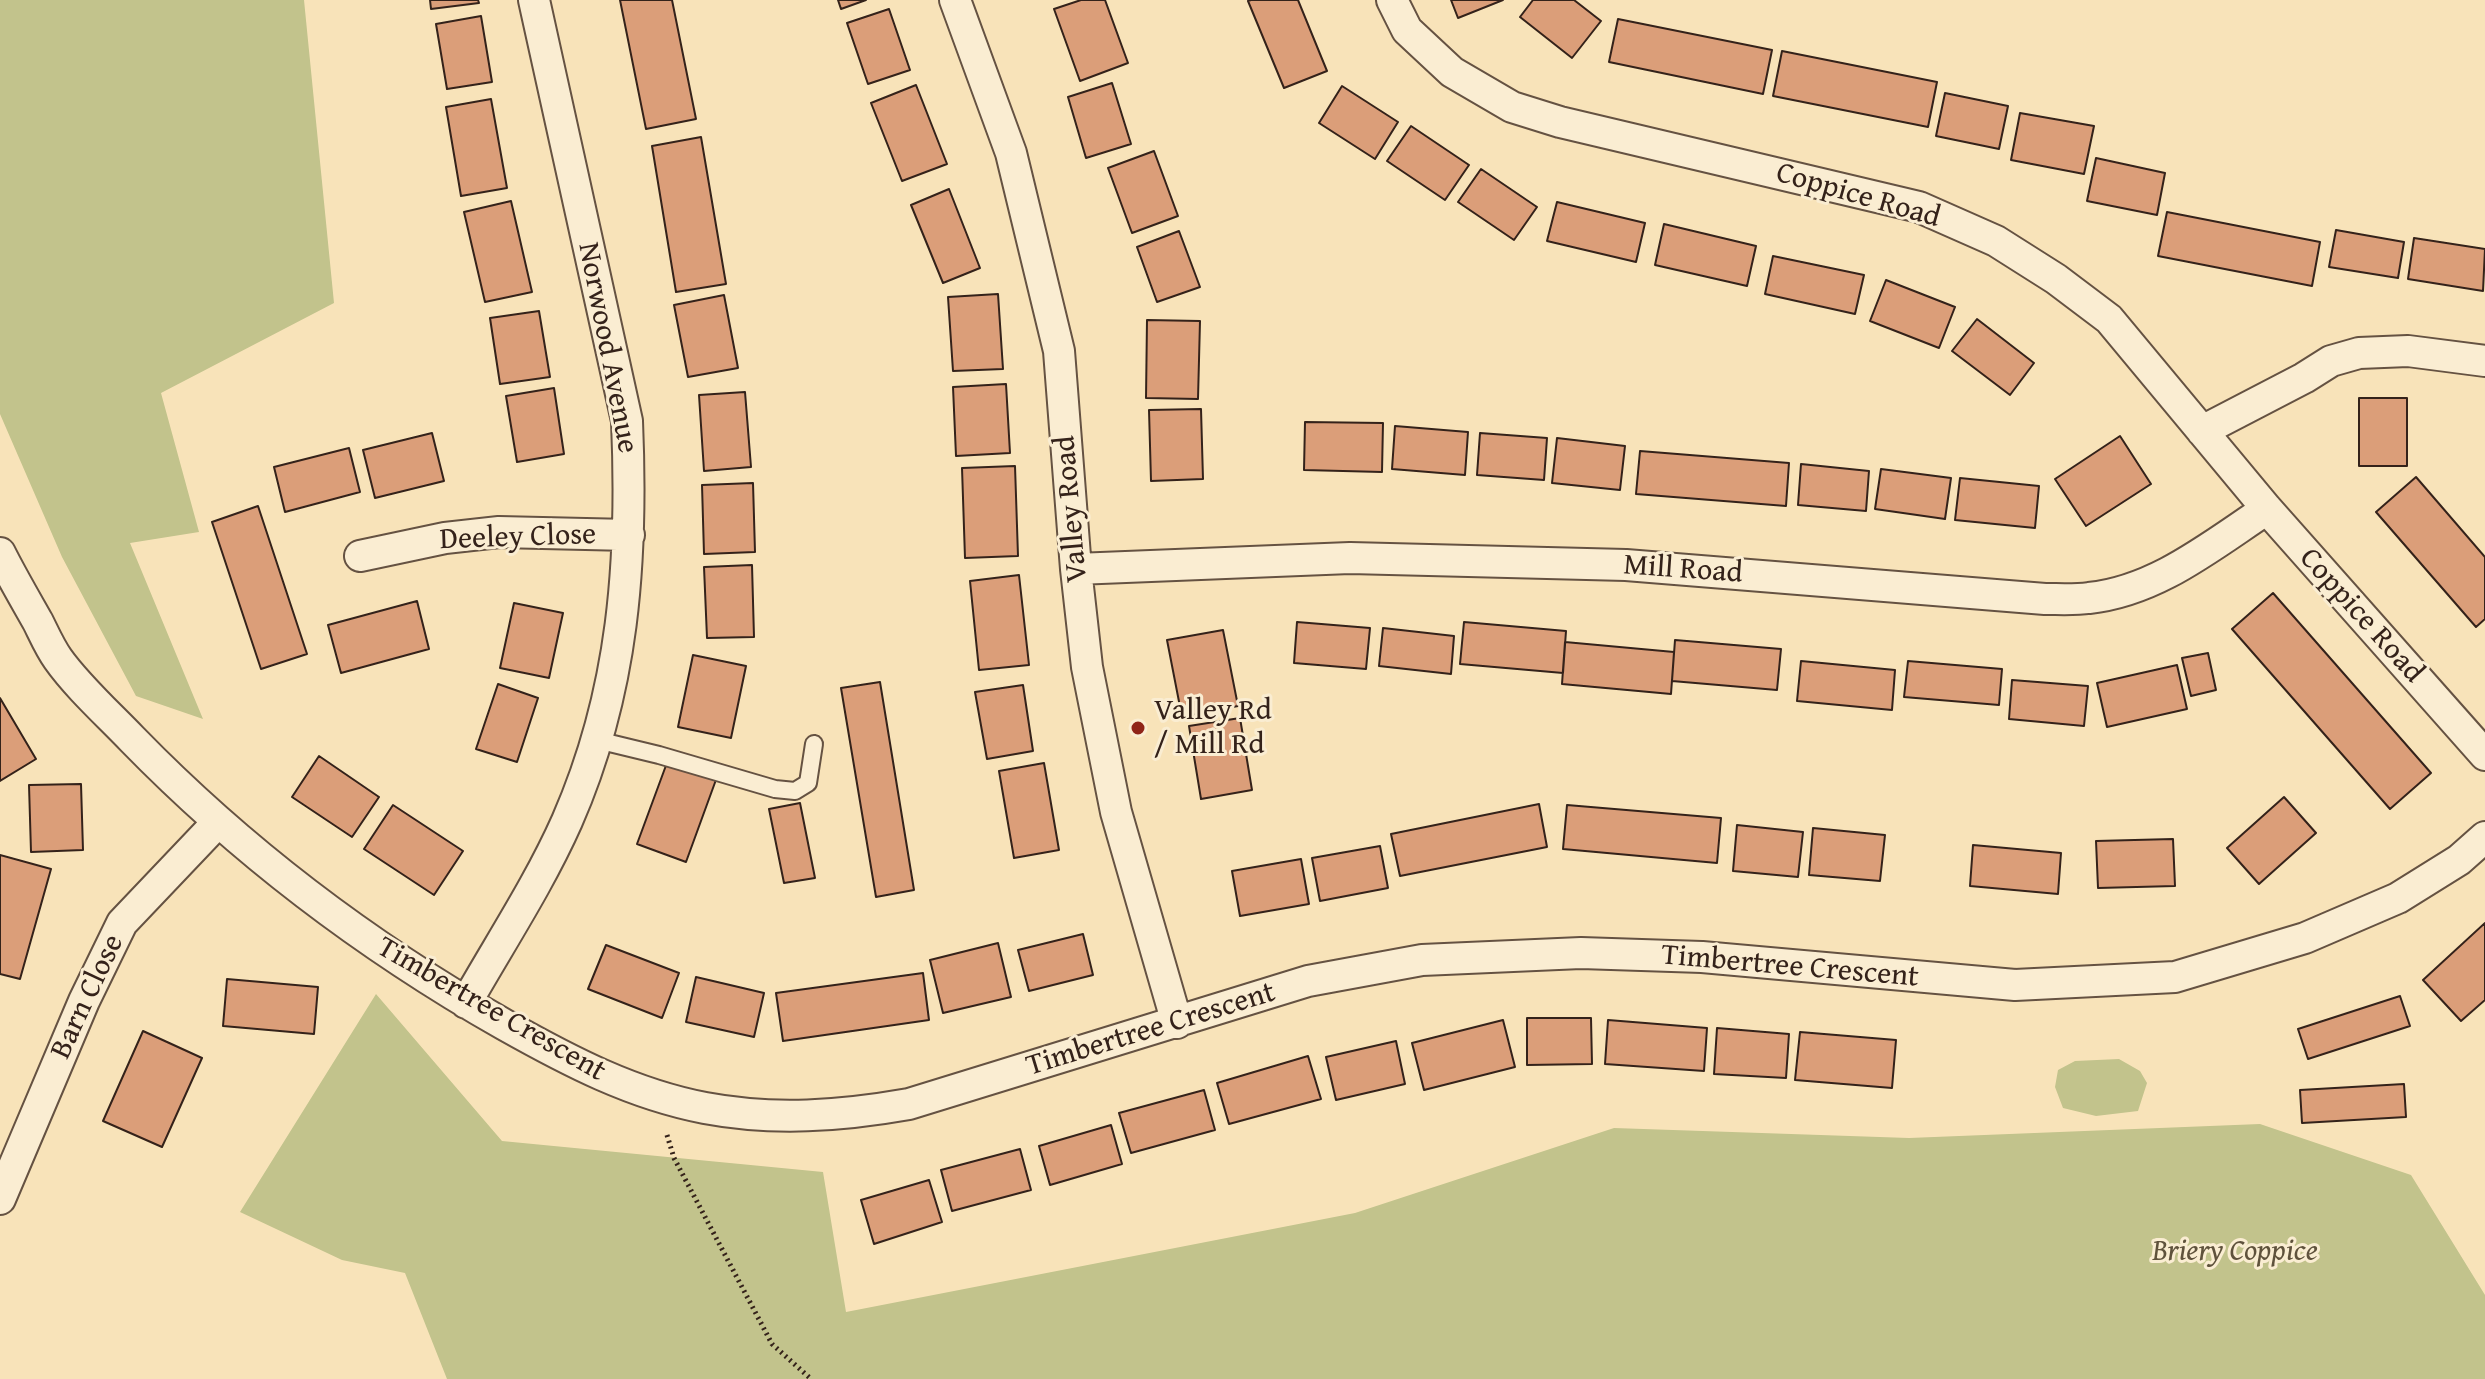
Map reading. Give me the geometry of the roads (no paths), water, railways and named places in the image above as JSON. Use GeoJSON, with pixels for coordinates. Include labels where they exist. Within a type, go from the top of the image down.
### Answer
{"type":"FeatureCollection","features":[{"type":"Feature","properties":{"kind":"street","name":"Norwood Avenue"},"geometry":{"type":"LineString","coordinates":[[466,1003],[546,863],[583,783],[611,690],[627,588],[630,476],[627,421],[534,0]]}},
{"type":"Feature","properties":{"kind":"street","name":"Valley Road"},"geometry":{"type":"LineString","coordinates":[[955,0],[1011,153],[1059,351],[1087,667],[1116,812],[1177,1023]]}},
{"type":"Feature","properties":{"kind":"street","name":"Coppice Road"},"geometry":{"type":"LineString","coordinates":[[1392,0],[1407,30],[1452,72],[1512,107],[1560,122],[1919,207],[1996,241],[2056,279],[2109,319],[2267,509],[2485,755]]}},
{"type":"Feature","properties":{"kind":"street"},"geometry":{"type":"LineString","coordinates":[[2202,431],[2331,361],[2359,353],[2408,351],[2485,361]]}},
{"type":"Feature","properties":{"kind":"street","name":"Mill Road"},"geometry":{"type":"LineString","coordinates":[[1076,569],[1350,558],[1626,565],[2045,599],[2090,598],[2134,587],[2175,570],[2267,509]]}},
{"type":"Feature","properties":{"kind":"street","name":"Deeley Close"},"geometry":{"type":"LineString","coordinates":[[360,556],[445,538],[499,532],[629,535]]}},
{"type":"Feature","properties":{"kind":"street","name":"Timbertree Crescent"},"geometry":{"type":"LineString","coordinates":[[0,553],[59,660],[152,760],[218,822],[338,918],[466,1003],[607,1079],[705,1108],[756,1115],[807,1117],[859,1113],[909,1104],[1308,981],[1422,960],[1581,953],[1702,957],[2015,985],[2175,977],[2305,938],[2398,898],[2459,860],[2485,837]]}},
{"type":"Feature","properties":{"kind":"street","name":"Barn Close"},"geometry":{"type":"LineString","coordinates":[[0,1199],[84,1001],[122,923],[218,822]]}},
{"type":"Feature","properties":{"kind":"lane"},"geometry":{"type":"LineString","coordinates":[[597,740],[775,789],[795,791],[808,783],[814,744]]}},
{"type":"Feature","properties":{"kind":"place","name":"Valley Rd / Mill Rd"},"geometry":{"type":"Point","coordinates":[1138,728]}},
{"type":"Feature","properties":{"kind":"park label","name":"Briery Coppice"},"geometry":{"type":"Point","coordinates":[2235,1252]}}]}
